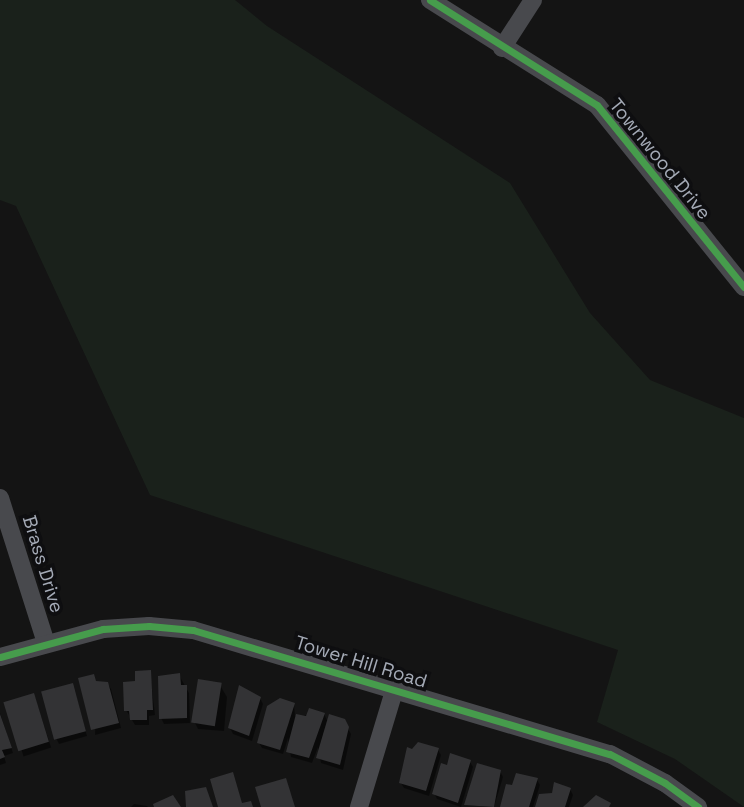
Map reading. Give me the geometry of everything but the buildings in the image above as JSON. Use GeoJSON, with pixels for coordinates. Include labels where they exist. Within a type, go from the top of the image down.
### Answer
{"type":"FeatureCollection","features":[{"type":"Feature","properties":{"kind":"street","name":"Townwood Drive"},"geometry":{"type":"LineString","coordinates":[[430,0],[502,48],[597,105],[744,287]]}},
{"type":"Feature","properties":{"kind":"street"},"geometry":{"type":"LineString","coordinates":[[502,48],[533,0]]}},
{"type":"Feature","properties":{"kind":"street","name":"Brass Drive"},"geometry":{"type":"LineString","coordinates":[[0,499],[46,643]]}},
{"type":"Feature","properties":{"kind":"street","name":"Tower Hill Road"},"geometry":{"type":"LineString","coordinates":[[0,657],[103,629],[149,626],[193,630],[610,754],[666,783],[698,807]]}},
{"type":"Feature","properties":{"kind":"street"},"geometry":{"type":"LineString","coordinates":[[359,807],[395,688]]}},
{"type":"Feature","properties":{"kind":"shaded area"},"geometry":{"type":"Polygon","coordinates":[[[0,0],[235,0],[267,26],[510,183],[590,313],[650,380],[744,418],[744,807],[675,759],[597,722],[618,650],[150,495],[16,206],[0,200],[0,0]]]}},
{"type":"Feature","properties":{"kind":"cycle path"},"geometry":{"type":"LineString","coordinates":[[430,0],[597,105],[744,287]]}},
{"type":"Feature","properties":{"kind":"cycle path"},"geometry":{"type":"LineString","coordinates":[[0,657],[103,629],[149,626],[193,630],[610,754],[665,783],[698,807]]}}]}
